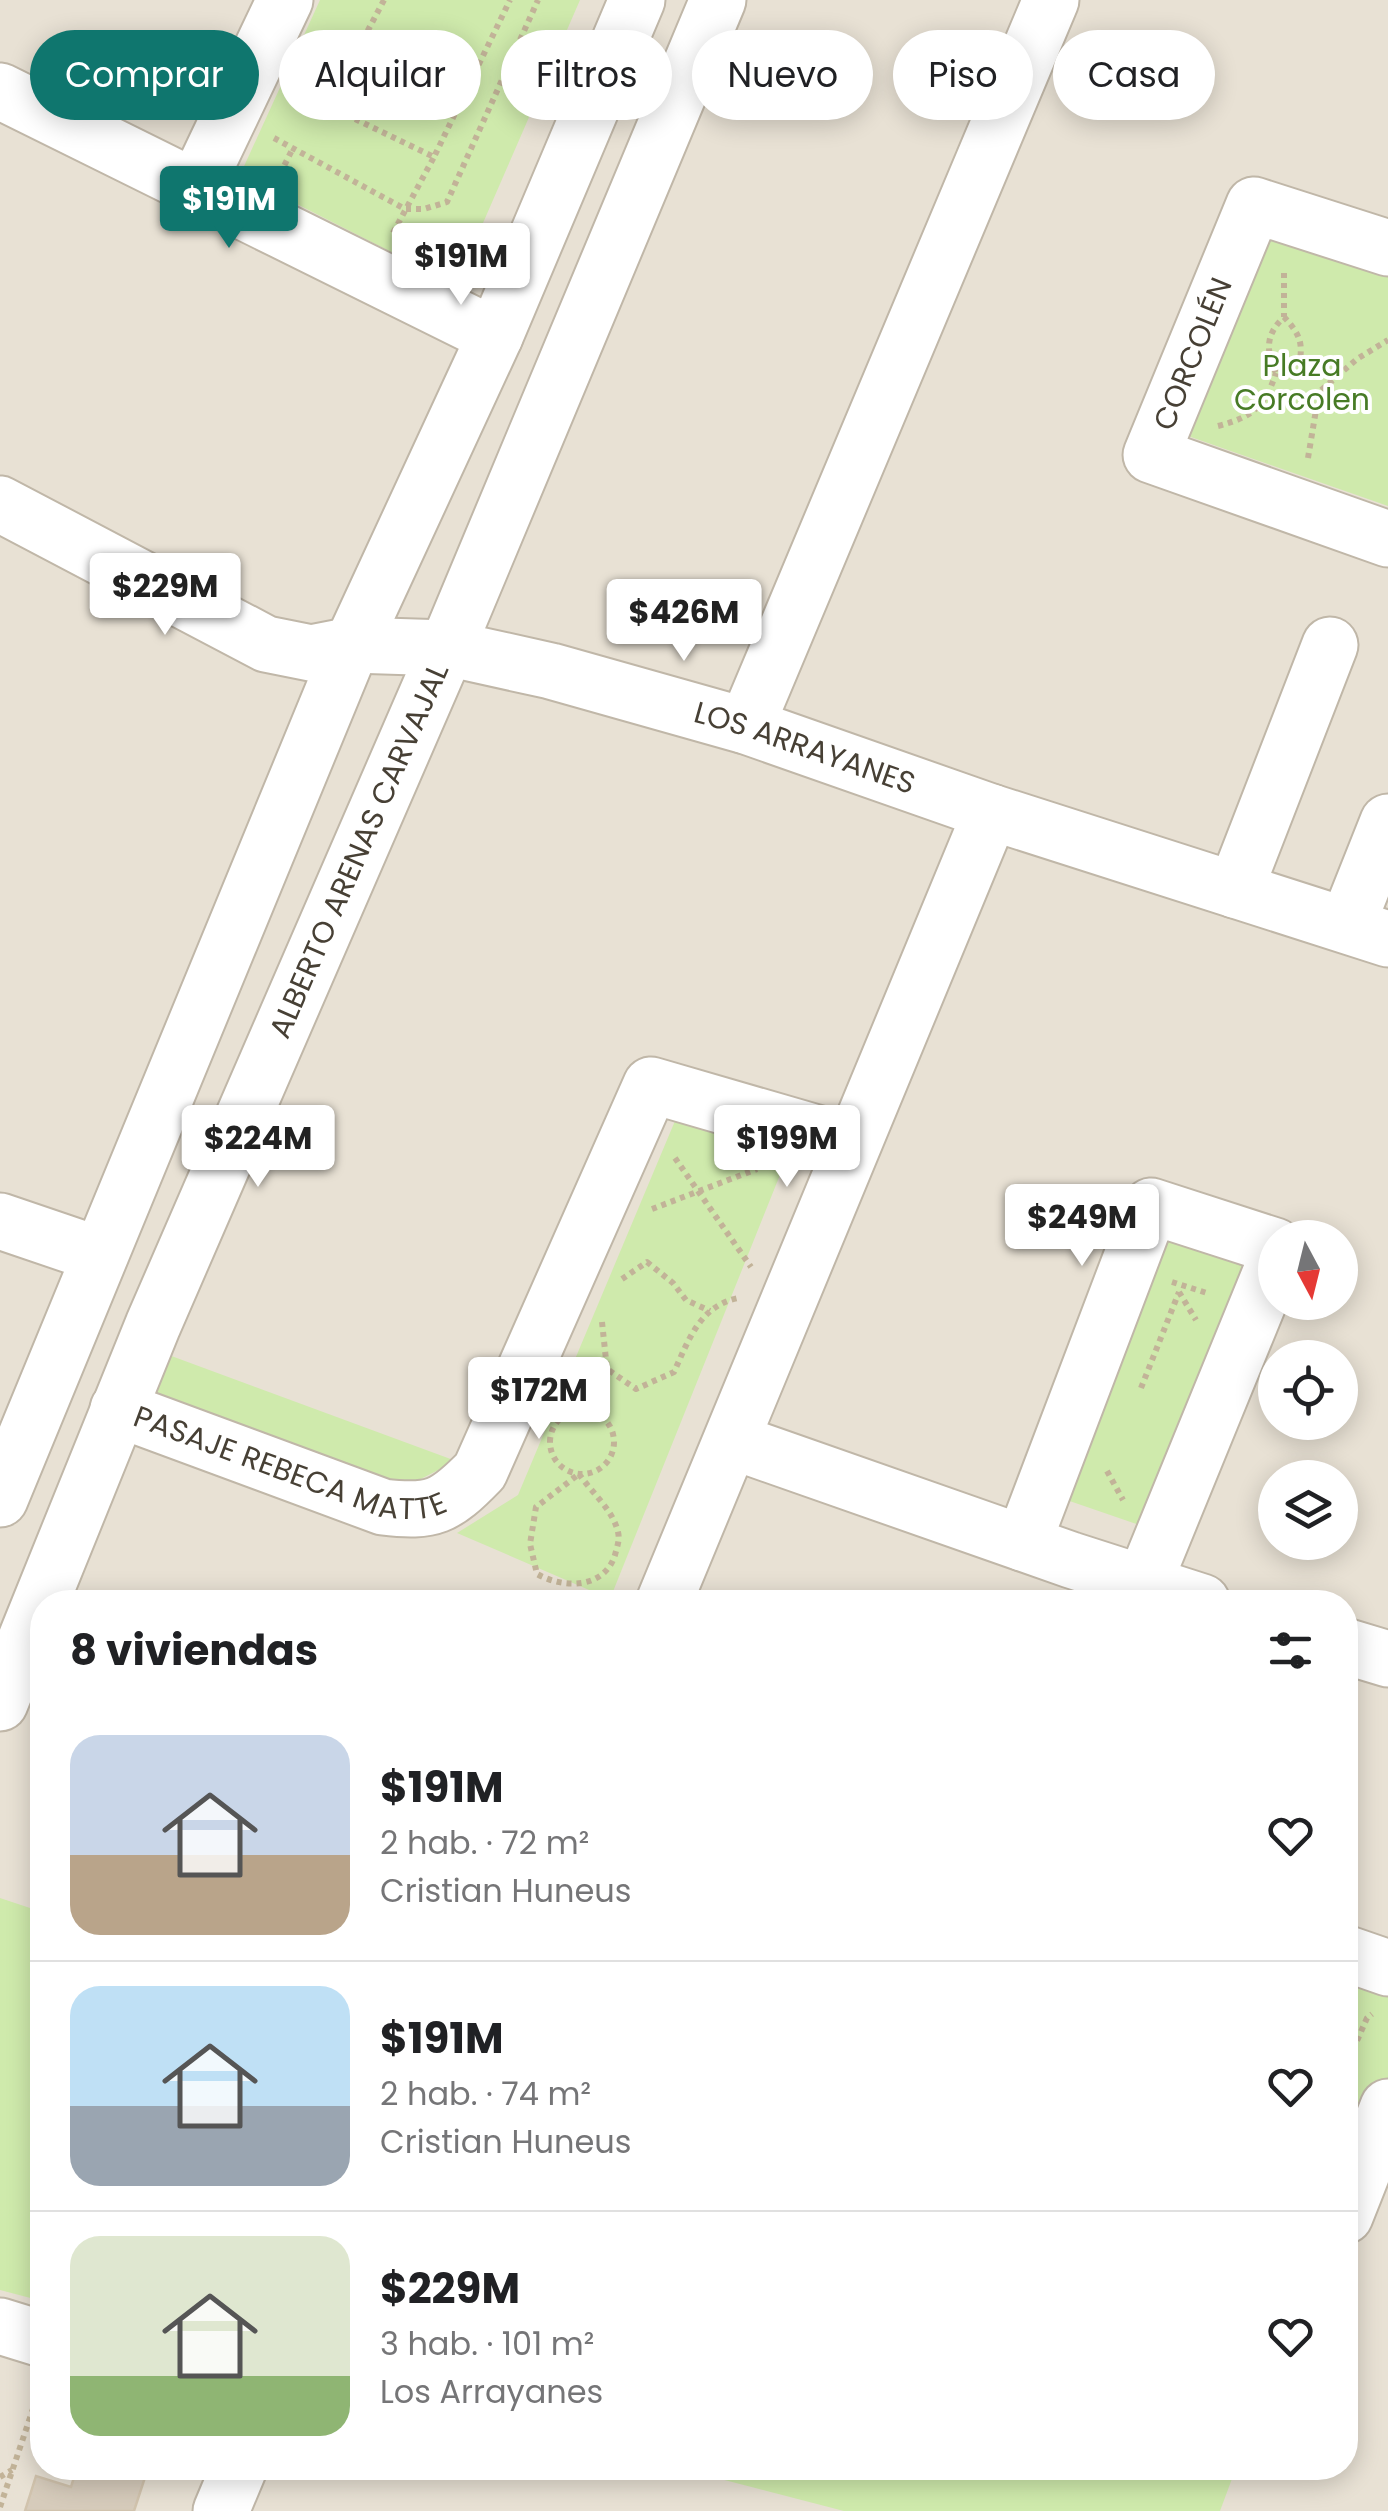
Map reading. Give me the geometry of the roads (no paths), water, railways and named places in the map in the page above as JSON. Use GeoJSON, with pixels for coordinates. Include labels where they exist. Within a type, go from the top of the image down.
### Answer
{"type":"FeatureCollection","features":[{"type":"Feature","properties":{"kind":"street"},"geometry":{"type":"LineString","coordinates":[[196,188],[285,0]]}},
{"type":"Feature","properties":{"kind":"street"},"geometry":{"type":"LineString","coordinates":[[0,1499],[352,645],[495,336],[637,0]]}},
{"type":"Feature","properties":{"kind":"street","name":"ALBERTO ARENAS CARVAJAL"},"geometry":{"type":"LineString","coordinates":[[55,1590],[118,1409],[447,648],[718,0]]}},
{"type":"Feature","properties":{"kind":"street"},"geometry":{"type":"LineString","coordinates":[[746,726],[1051,0]]}},
{"type":"Feature","properties":{"kind":"street"},"geometry":{"type":"LineString","coordinates":[[0,91],[495,336]]}},
{"type":"Feature","properties":{"kind":"street","name":"CORCOLÉN"},"geometry":{"type":"LineString","coordinates":[[1388,248],[1254,205],[1151,455],[1388,539]]}},
{"type":"Feature","properties":{"kind":"street","name":"LOS ARRAYANES"},"geometry":{"type":"LineString","coordinates":[[0,504],[266,644],[311,652],[352,645],[447,648],[552,671],[746,726],[991,812],[1368,932]]}},
{"type":"Feature","properties":{"kind":"street"},"geometry":{"type":"LineString","coordinates":[[1235,890],[1330,645]]}},
{"type":"Feature","properties":{"kind":"street"},"geometry":{"type":"LineString","coordinates":[[669,1590],[732,1441],[776,1302],[851,1143],[991,812]]}},
{"type":"Feature","properties":{"kind":"street"},"geometry":{"type":"LineString","coordinates":[[1368,932],[1388,822]]}},
{"type":"Feature","properties":{"kind":"street","name":"PASAJE REBECA MATTE"},"geometry":{"type":"LineString","coordinates":[[118,1409],[383,1507],[420,1511],[455,1496],[480,1471],[651,1085],[851,1143]]}},
{"type":"Feature","properties":{"kind":"street"},"geometry":{"type":"LineString","coordinates":[[1023,1544],[1151,1206],[1258,1241]]}},
{"type":"Feature","properties":{"kind":"street"},"geometry":{"type":"LineString","coordinates":[[0,1221],[100,1255]]}},
{"type":"Feature","properties":{"kind":"street"},"geometry":{"type":"LineString","coordinates":[[1142,1590],[1258,1305]]}},
{"type":"Feature","properties":{"kind":"street"},"geometry":{"type":"LineString","coordinates":[[732,1441],[1023,1544],[1131,1590]]}},
{"type":"Feature","properties":{"kind":"street"},"geometry":{"type":"LineString","coordinates":[[1358,1650],[1388,1658]]}},
{"type":"Feature","properties":{"kind":"street","name":"ALBERTO ARENAS CARVAJAL"},"geometry":{"type":"LineString","coordinates":[[15,1705],[30,1662]]}},
{"type":"Feature","properties":{"kind":"street"},"geometry":{"type":"LineString","coordinates":[[1358,1965],[1383,1989]]}},
{"type":"Feature","properties":{"kind":"street"},"geometry":{"type":"LineString","coordinates":[[1358,2183],[1388,2107]]}},
{"type":"Feature","properties":{"kind":"street"},"geometry":{"type":"LineString","coordinates":[[0,2326],[30,2352]]}},
{"type":"Feature","properties":{"kind":"street"},"geometry":{"type":"LineString","coordinates":[[221,2511],[234,2480]]}},
{"type":"Feature","properties":{"kind":"park label","name":"Plaza Corcolen"},"geometry":{"type":"Point","coordinates":[1302,383]}}]}
